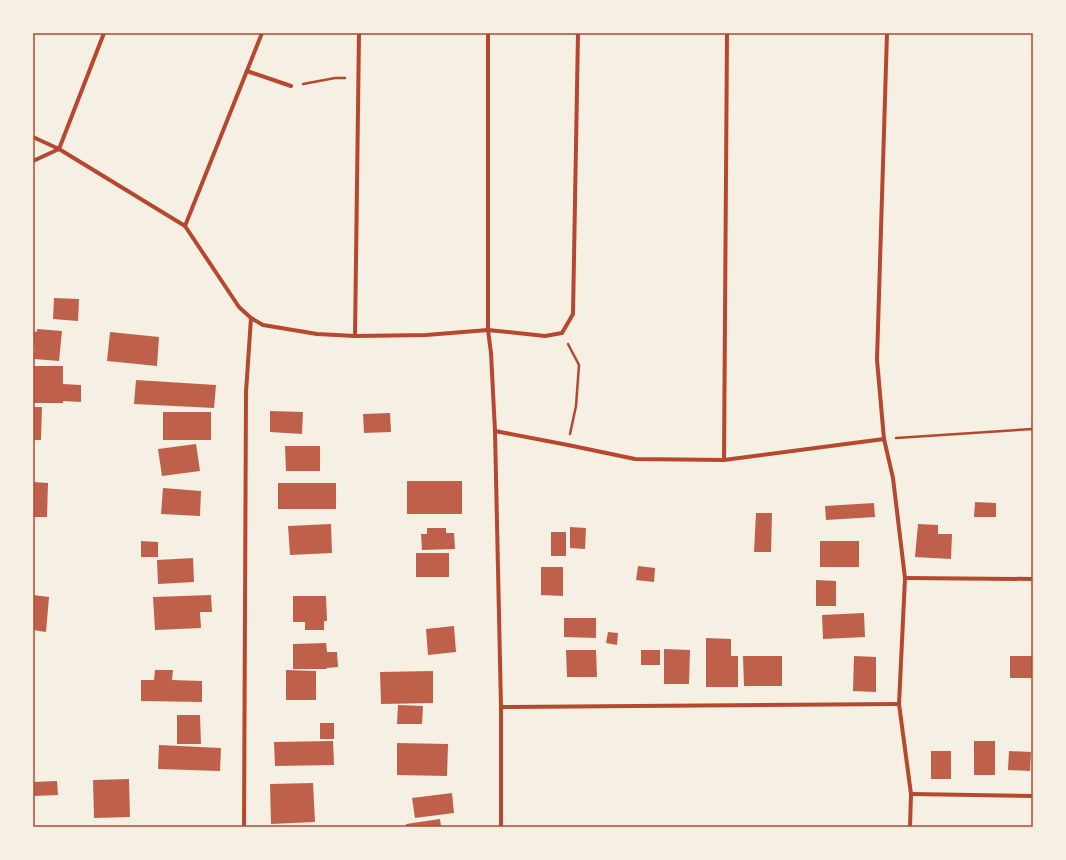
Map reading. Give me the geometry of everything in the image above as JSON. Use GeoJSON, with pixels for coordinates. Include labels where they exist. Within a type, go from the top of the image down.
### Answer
{"type":"FeatureCollection","features":[{"type":"Feature","properties":{"kind":"street"},"geometry":{"type":"LineString","coordinates":[[33,161],[59,149],[104,33]]}},
{"type":"Feature","properties":{"kind":"street"},"geometry":{"type":"LineString","coordinates":[[185,226],[262,33]]}},
{"type":"Feature","properties":{"kind":"street"},"geometry":{"type":"LineString","coordinates":[[356,336],[359,33]]}},
{"type":"Feature","properties":{"kind":"street"},"geometry":{"type":"LineString","coordinates":[[488,33],[488,330],[491,353],[495,431],[501,707],[501,827]]}},
{"type":"Feature","properties":{"kind":"street"},"geometry":{"type":"LineString","coordinates":[[33,137],[59,149],[185,226],[239,307],[251,318],[263,325],[310,333],[356,336],[426,335],[488,330],[545,336],[562,333],[573,314],[578,33]]}},
{"type":"Feature","properties":{"kind":"street"},"geometry":{"type":"LineString","coordinates":[[724,460],[727,33]]}},
{"type":"Feature","properties":{"kind":"street"},"geometry":{"type":"LineString","coordinates":[[887,33],[877,360],[884,439],[893,478],[905,578],[899,704],[911,794],[910,827]]}},
{"type":"Feature","properties":{"kind":"street"},"geometry":{"type":"LineString","coordinates":[[248,71],[291,86]]}},
{"type":"Feature","properties":{"kind":"street"},"geometry":{"type":"LineString","coordinates":[[244,827],[246,392],[251,318]]}},
{"type":"Feature","properties":{"kind":"street"},"geometry":{"type":"LineString","coordinates":[[495,431],[568,444],[635,459],[724,460],[884,439]]}},
{"type":"Feature","properties":{"kind":"street"},"geometry":{"type":"LineString","coordinates":[[905,578],[1033,580]]}},
{"type":"Feature","properties":{"kind":"street"},"geometry":{"type":"LineString","coordinates":[[501,707],[899,704]]}},
{"type":"Feature","properties":{"kind":"street"},"geometry":{"type":"LineString","coordinates":[[911,794],[1033,796]]}},
{"type":"Feature","properties":{"kind":"path"},"geometry":{"type":"LineString","coordinates":[[291,86],[335,78],[358,80]]}},
{"type":"Feature","properties":{"kind":"path"},"geometry":{"type":"LineString","coordinates":[[562,333],[579,365],[576,406],[568,444]]}},
{"type":"Feature","properties":{"kind":"path"},"geometry":{"type":"LineString","coordinates":[[884,439],[1033,429]]}},
{"type":"Feature","properties":{"kind":"building"},"geometry":{"type":"Polygon","coordinates":[[[54,298],[79,299],[78,321],[53,319],[54,298]]]}},
{"type":"Feature","properties":{"kind":"building"},"geometry":{"type":"Polygon","coordinates":[[[37,329],[62,331],[59,361],[34,359],[35,347],[33,346],[33,331],[37,332],[37,329]]]}},
{"type":"Feature","properties":{"kind":"building"},"geometry":{"type":"Polygon","coordinates":[[[110,332],[159,337],[157,366],[107,361],[110,332]]]}},
{"type":"Feature","properties":{"kind":"building"},"geometry":{"type":"Polygon","coordinates":[[[33,366],[63,366],[63,384],[81,385],[81,402],[63,401],[63,403],[33,403],[33,366]]]}},
{"type":"Feature","properties":{"kind":"building"},"geometry":{"type":"Polygon","coordinates":[[[136,380],[216,385],[214,408],[134,404],[136,380]]]}},
{"type":"Feature","properties":{"kind":"building"},"geometry":{"type":"Polygon","coordinates":[[[33,407],[42,407],[41,440],[33,440],[33,407]]]}},
{"type":"Feature","properties":{"kind":"building"},"geometry":{"type":"Polygon","coordinates":[[[270,411],[303,412],[302,434],[270,432],[270,411]]]}},
{"type":"Feature","properties":{"kind":"building"},"geometry":{"type":"Polygon","coordinates":[[[163,412],[211,412],[211,440],[163,440],[163,412]]]}},
{"type":"Feature","properties":{"kind":"building"},"geometry":{"type":"Polygon","coordinates":[[[390,413],[391,432],[364,433],[363,414],[390,413]]]}},
{"type":"Feature","properties":{"kind":"building"},"geometry":{"type":"Polygon","coordinates":[[[196,444],[200,471],[162,476],[158,449],[196,444]]]}},
{"type":"Feature","properties":{"kind":"building"},"geometry":{"type":"Polygon","coordinates":[[[285,446],[320,446],[320,471],[286,471],[285,446]]]}},
{"type":"Feature","properties":{"kind":"building"},"geometry":{"type":"Polygon","coordinates":[[[407,481],[462,481],[462,514],[407,514],[407,481]]]}},
{"type":"Feature","properties":{"kind":"building"},"geometry":{"type":"Polygon","coordinates":[[[33,482],[48,483],[47,517],[33,517],[33,482]]]}},
{"type":"Feature","properties":{"kind":"building"},"geometry":{"type":"Polygon","coordinates":[[[278,483],[336,483],[336,509],[278,509],[278,483]]]}},
{"type":"Feature","properties":{"kind":"building"},"geometry":{"type":"Polygon","coordinates":[[[163,488],[201,491],[200,516],[161,514],[163,488]]]}},
{"type":"Feature","properties":{"kind":"building"},"geometry":{"type":"Polygon","coordinates":[[[975,502],[996,503],[996,517],[974,517],[975,502]]]}},
{"type":"Feature","properties":{"kind":"building"},"geometry":{"type":"Polygon","coordinates":[[[874,503],[875,517],[826,520],[825,506],[874,503]]]}},
{"type":"Feature","properties":{"kind":"building"},"geometry":{"type":"Polygon","coordinates":[[[756,513],[772,513],[771,552],[754,552],[756,513]]]}},
{"type":"Feature","properties":{"kind":"building"},"geometry":{"type":"Polygon","coordinates":[[[331,524],[332,553],[290,555],[288,526],[331,524]]]}},
{"type":"Feature","properties":{"kind":"building"},"geometry":{"type":"Polygon","coordinates":[[[918,524],[938,525],[938,534],[952,534],[951,559],[915,557],[918,524]]]}},
{"type":"Feature","properties":{"kind":"building"},"geometry":{"type":"Polygon","coordinates":[[[570,527],[586,528],[585,549],[570,548],[570,527]]]}},
{"type":"Feature","properties":{"kind":"building"},"geometry":{"type":"Polygon","coordinates":[[[427,528],[446,528],[446,533],[454,533],[455,549],[422,550],[421,534],[427,534],[427,528]]]}},
{"type":"Feature","properties":{"kind":"building"},"geometry":{"type":"Polygon","coordinates":[[[551,532],[566,532],[566,556],[551,556],[551,532]]]}},
{"type":"Feature","properties":{"kind":"building"},"geometry":{"type":"Polygon","coordinates":[[[141,541],[158,542],[158,557],[141,557],[141,541]]]}},
{"type":"Feature","properties":{"kind":"building"},"geometry":{"type":"Polygon","coordinates":[[[820,541],[859,541],[859,567],[820,567],[820,541]]]}},
{"type":"Feature","properties":{"kind":"building"},"geometry":{"type":"Polygon","coordinates":[[[416,553],[449,553],[449,577],[416,577],[416,553]]]}},
{"type":"Feature","properties":{"kind":"building"},"geometry":{"type":"Polygon","coordinates":[[[193,558],[194,582],[158,584],[157,560],[193,558]]]}},
{"type":"Feature","properties":{"kind":"building"},"geometry":{"type":"Polygon","coordinates":[[[638,566],[655,568],[654,582],[636,580],[638,566]]]}},
{"type":"Feature","properties":{"kind":"building"},"geometry":{"type":"Polygon","coordinates":[[[541,567],[563,567],[563,596],[541,595],[541,567]]]}},
{"type":"Feature","properties":{"kind":"building"},"geometry":{"type":"Polygon","coordinates":[[[816,580],[836,581],[836,606],[816,606],[816,580]]]}},
{"type":"Feature","properties":{"kind":"building"},"geometry":{"type":"Polygon","coordinates":[[[33,595],[49,597],[46,632],[33,630],[33,595]]]}},
{"type":"Feature","properties":{"kind":"building"},"geometry":{"type":"Polygon","coordinates":[[[211,595],[212,612],[200,612],[201,628],[155,630],[153,597],[211,595]]]}},
{"type":"Feature","properties":{"kind":"building"},"geometry":{"type":"Polygon","coordinates":[[[293,596],[326,596],[327,621],[324,621],[324,630],[305,630],[305,622],[293,622],[293,596]]]}},
{"type":"Feature","properties":{"kind":"building"},"geometry":{"type":"Polygon","coordinates":[[[864,613],[865,637],[823,639],[822,615],[864,613]]]}},
{"type":"Feature","properties":{"kind":"building"},"geometry":{"type":"Polygon","coordinates":[[[564,618],[596,618],[596,638],[564,637],[564,618]]]}},
{"type":"Feature","properties":{"kind":"building"},"geometry":{"type":"Polygon","coordinates":[[[454,626],[456,652],[428,655],[426,629],[454,626]]]}},
{"type":"Feature","properties":{"kind":"building"},"geometry":{"type":"Polygon","coordinates":[[[608,632],[618,633],[617,645],[606,643],[608,632]]]}},
{"type":"Feature","properties":{"kind":"building"},"geometry":{"type":"Polygon","coordinates":[[[706,638],[731,639],[731,656],[738,656],[738,687],[706,687],[706,638]]]}},
{"type":"Feature","properties":{"kind":"building"},"geometry":{"type":"Polygon","coordinates":[[[326,643],[327,652],[337,652],[338,667],[326,669],[293,669],[293,644],[326,643]]]}},
{"type":"Feature","properties":{"kind":"building"},"geometry":{"type":"Polygon","coordinates":[[[664,649],[690,650],[689,684],[664,684],[664,649]]]}},
{"type":"Feature","properties":{"kind":"building"},"geometry":{"type":"Polygon","coordinates":[[[566,650],[596,650],[597,677],[567,677],[566,650]]]}},
{"type":"Feature","properties":{"kind":"building"},"geometry":{"type":"Polygon","coordinates":[[[641,650],[660,650],[660,665],[641,665],[641,650]]]}},
{"type":"Feature","properties":{"kind":"building"},"geometry":{"type":"Polygon","coordinates":[[[743,656],[782,656],[782,686],[744,686],[743,656]]]}},
{"type":"Feature","properties":{"kind":"building"},"geometry":{"type":"Polygon","coordinates":[[[854,656],[876,657],[876,692],[853,691],[854,656]]]}},
{"type":"Feature","properties":{"kind":"building"},"geometry":{"type":"Polygon","coordinates":[[[1010,656],[1033,656],[1033,678],[1010,678],[1010,656]]]}},
{"type":"Feature","properties":{"kind":"building"},"geometry":{"type":"Polygon","coordinates":[[[155,670],[173,670],[172,680],[202,681],[202,702],[141,701],[141,680],[154,680],[155,670]]]}},
{"type":"Feature","properties":{"kind":"building"},"geometry":{"type":"Polygon","coordinates":[[[286,670],[316,671],[316,700],[286,700],[286,670]]]}},
{"type":"Feature","properties":{"kind":"building"},"geometry":{"type":"Polygon","coordinates":[[[433,671],[433,703],[381,704],[380,672],[433,671]]]}},
{"type":"Feature","properties":{"kind":"building"},"geometry":{"type":"Polygon","coordinates":[[[398,705],[423,706],[422,724],[397,724],[398,705]]]}},
{"type":"Feature","properties":{"kind":"building"},"geometry":{"type":"Polygon","coordinates":[[[177,715],[200,715],[201,744],[177,744],[177,715]]]}},
{"type":"Feature","properties":{"kind":"building"},"geometry":{"type":"Polygon","coordinates":[[[320,723],[334,723],[334,739],[320,739],[320,723]]]}},
{"type":"Feature","properties":{"kind":"building"},"geometry":{"type":"Polygon","coordinates":[[[333,741],[334,765],[275,766],[274,742],[333,741]]]}},
{"type":"Feature","properties":{"kind":"building"},"geometry":{"type":"Polygon","coordinates":[[[974,741],[995,741],[995,775],[974,775],[974,741]]]}},
{"type":"Feature","properties":{"kind":"building"},"geometry":{"type":"Polygon","coordinates":[[[397,743],[448,744],[447,776],[397,775],[397,743]]]}},
{"type":"Feature","properties":{"kind":"building"},"geometry":{"type":"Polygon","coordinates":[[[159,745],[221,748],[220,771],[158,769],[159,745]]]}},
{"type":"Feature","properties":{"kind":"building"},"geometry":{"type":"Polygon","coordinates":[[[931,751],[951,751],[951,779],[931,779],[931,751]]]}},
{"type":"Feature","properties":{"kind":"building"},"geometry":{"type":"Polygon","coordinates":[[[1009,751],[1031,752],[1030,771],[1008,770],[1009,751]]]}},
{"type":"Feature","properties":{"kind":"building"},"geometry":{"type":"Polygon","coordinates":[[[129,779],[130,817],[94,818],[93,780],[129,779]]]}},
{"type":"Feature","properties":{"kind":"building"},"geometry":{"type":"Polygon","coordinates":[[[57,781],[58,795],[33,796],[33,782],[57,781]]]}},
{"type":"Feature","properties":{"kind":"building"},"geometry":{"type":"Polygon","coordinates":[[[313,783],[315,822],[271,824],[270,784],[313,783]]]}},
{"type":"Feature","properties":{"kind":"building"},"geometry":{"type":"Polygon","coordinates":[[[452,793],[454,813],[415,818],[412,798],[452,793]]]}},
{"type":"Feature","properties":{"kind":"building"},"geometry":{"type":"Polygon","coordinates":[[[440,819],[441,827],[406,827],[406,824],[440,819]]]}}]}
